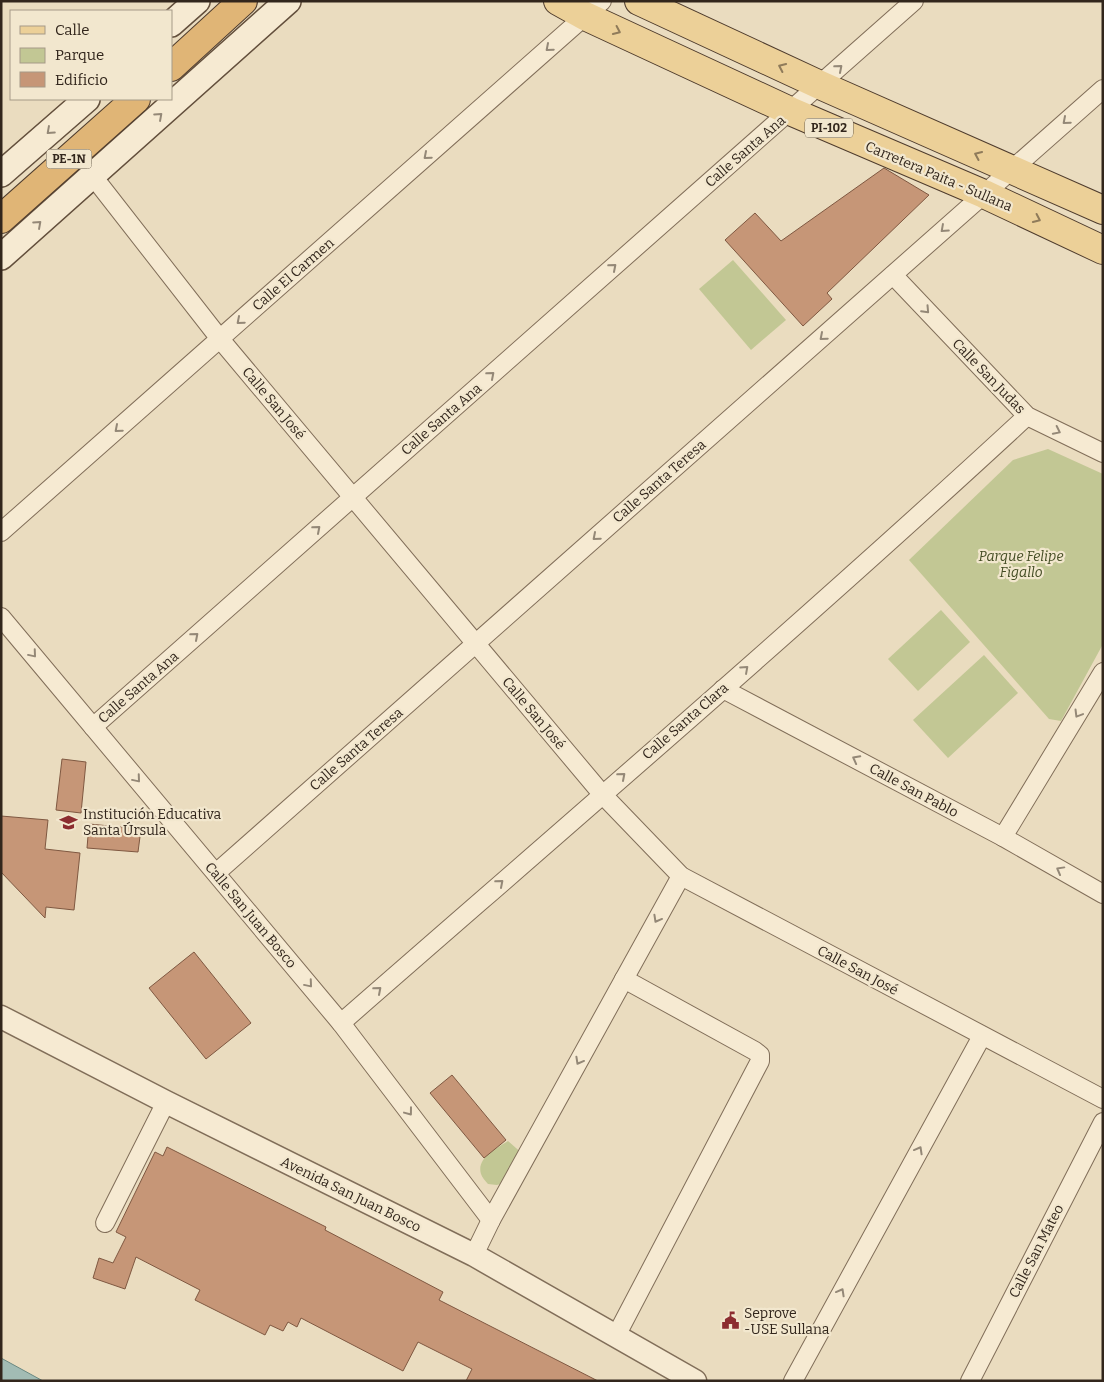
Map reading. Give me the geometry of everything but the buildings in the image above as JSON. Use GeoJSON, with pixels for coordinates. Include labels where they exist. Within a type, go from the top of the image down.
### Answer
{"type":"FeatureCollection","features":[{"type":"Feature","properties":{"kind":"highway"},"geometry":{"type":"LineString","coordinates":[[172,66],[243,1]]}},
{"type":"Feature","properties":{"kind":"highway"},"geometry":{"type":"LineString","coordinates":[[196,44],[250,1]]}},
{"type":"Feature","properties":{"kind":"highway","name":"PE-1N"},"geometry":{"type":"LineString","coordinates":[[1,219],[135,100]]}},
{"type":"Feature","properties":{"kind":"main road"},"geometry":{"type":"LineString","coordinates":[[172,23],[197,1]]}},
{"type":"Feature","properties":{"kind":"main road"},"geometry":{"type":"LineString","coordinates":[[1,257],[288,1]]}},
{"type":"Feature","properties":{"kind":"main road","name":"Carretera Paita - Sullana"},"geometry":{"type":"LineString","coordinates":[[558,1],[594,9],[790,112],[984,194],[1103,250]]}},
{"type":"Feature","properties":{"kind":"main road","name":"PI-102"},"geometry":{"type":"LineString","coordinates":[[639,1],[820,85],[1103,210]]}},
{"type":"Feature","properties":{"kind":"main road"},"geometry":{"type":"LineString","coordinates":[[1,174],[86,100]]}},
{"type":"Feature","properties":{"kind":"street","name":"Calle Santa Ana"},"geometry":{"type":"LineString","coordinates":[[93,727],[914,1]]}},
{"type":"Feature","properties":{"kind":"street","name":"Calle El Carmen"},"geometry":{"type":"LineString","coordinates":[[1,532],[594,9]]}},
{"type":"Feature","properties":{"kind":"street","name":"Calle Santa Teresa"},"geometry":{"type":"LineString","coordinates":[[216,873],[1103,89]]}},
{"type":"Feature","properties":{"kind":"street","name":"Calle San José"},"geometry":{"type":"LineString","coordinates":[[92,175],[220,339],[475,643],[602,794],[681,876],[1103,1099]]}},
{"type":"Feature","properties":{"kind":"street","name":"Calle San Judas"},"geometry":{"type":"LineString","coordinates":[[893,275],[1026,416],[1103,453]]}},
{"type":"Feature","properties":{"kind":"street","name":"Calle Santa Clara"},"geometry":{"type":"LineString","coordinates":[[341,1022],[952,486],[1026,416]]}},
{"type":"Feature","properties":{"kind":"street","name":"Calle San Juan Bosco"},"geometry":{"type":"LineString","coordinates":[[1,617],[341,1022],[492,1220]]}},
{"type":"Feature","properties":{"kind":"street"},"geometry":{"type":"LineString","coordinates":[[1003,837],[1103,672]]}},
{"type":"Feature","properties":{"kind":"street","name":"Calle San Pablo"},"geometry":{"type":"LineString","coordinates":[[723,688],[1003,837],[1103,894]]}},
{"type":"Feature","properties":{"kind":"street"},"geometry":{"type":"LineString","coordinates":[[474,1255],[681,876]]}},
{"type":"Feature","properties":{"kind":"street"},"geometry":{"type":"LineString","coordinates":[[616,1336],[760,1061],[760,1055],[755,1051],[624,979]]}},
{"type":"Feature","properties":{"kind":"street","name":"Avenida San Juan Bosco"},"geometry":{"type":"LineString","coordinates":[[1,1018],[474,1255],[694,1381]]}},
{"type":"Feature","properties":{"kind":"street"},"geometry":{"type":"LineString","coordinates":[[792,1381],[982,1036]]}},
{"type":"Feature","properties":{"kind":"street"},"geometry":{"type":"LineString","coordinates":[[105,1223],[166,1102]]}},
{"type":"Feature","properties":{"kind":"street","name":"Calle San Mateo"},"geometry":{"type":"LineString","coordinates":[[970,1381],[1103,1122]]}},
{"type":"Feature","properties":{"kind":"green space"},"geometry":{"type":"Polygon","coordinates":[[[733,260],[786,320],[751,350],[699,289],[733,260]]]}},
{"type":"Feature","properties":{"kind":"green space","name":"Parque Felipe Figallo"},"geometry":{"type":"Polygon","coordinates":[[[1048,449],[1103,474],[1103,644],[1061,721],[1049,719],[909,560],[1013,460],[1048,449]]]}},
{"type":"Feature","properties":{"kind":"green space"},"geometry":{"type":"Polygon","coordinates":[[[941,610],[970,642],[918,691],[888,659],[941,610]]]}},
{"type":"Feature","properties":{"kind":"green space"},"geometry":{"type":"Polygon","coordinates":[[[984,655],[1018,693],[948,758],[913,720],[984,655]]]}},
{"type":"Feature","properties":{"kind":"green space"},"geometry":{"type":"Polygon","coordinates":[[[508,1141],[524,1155],[507,1182],[497,1185],[488,1184],[481,1174],[480,1168],[484,1158],[508,1141]]]}},
{"type":"Feature","properties":{"kind":"water"},"geometry":{"type":"Polygon","coordinates":[[[1,1358],[43,1381],[1,1381],[1,1358]]]}},
{"type":"Feature","properties":{"kind":"place","name":"Institución Educativa Santa Úrsula"},"geometry":{"type":"Point","coordinates":[69,822]}},
{"type":"Feature","properties":{"kind":"place","name":"Seprove -USE Sullana"},"geometry":{"type":"Point","coordinates":[730,1321]}}]}
